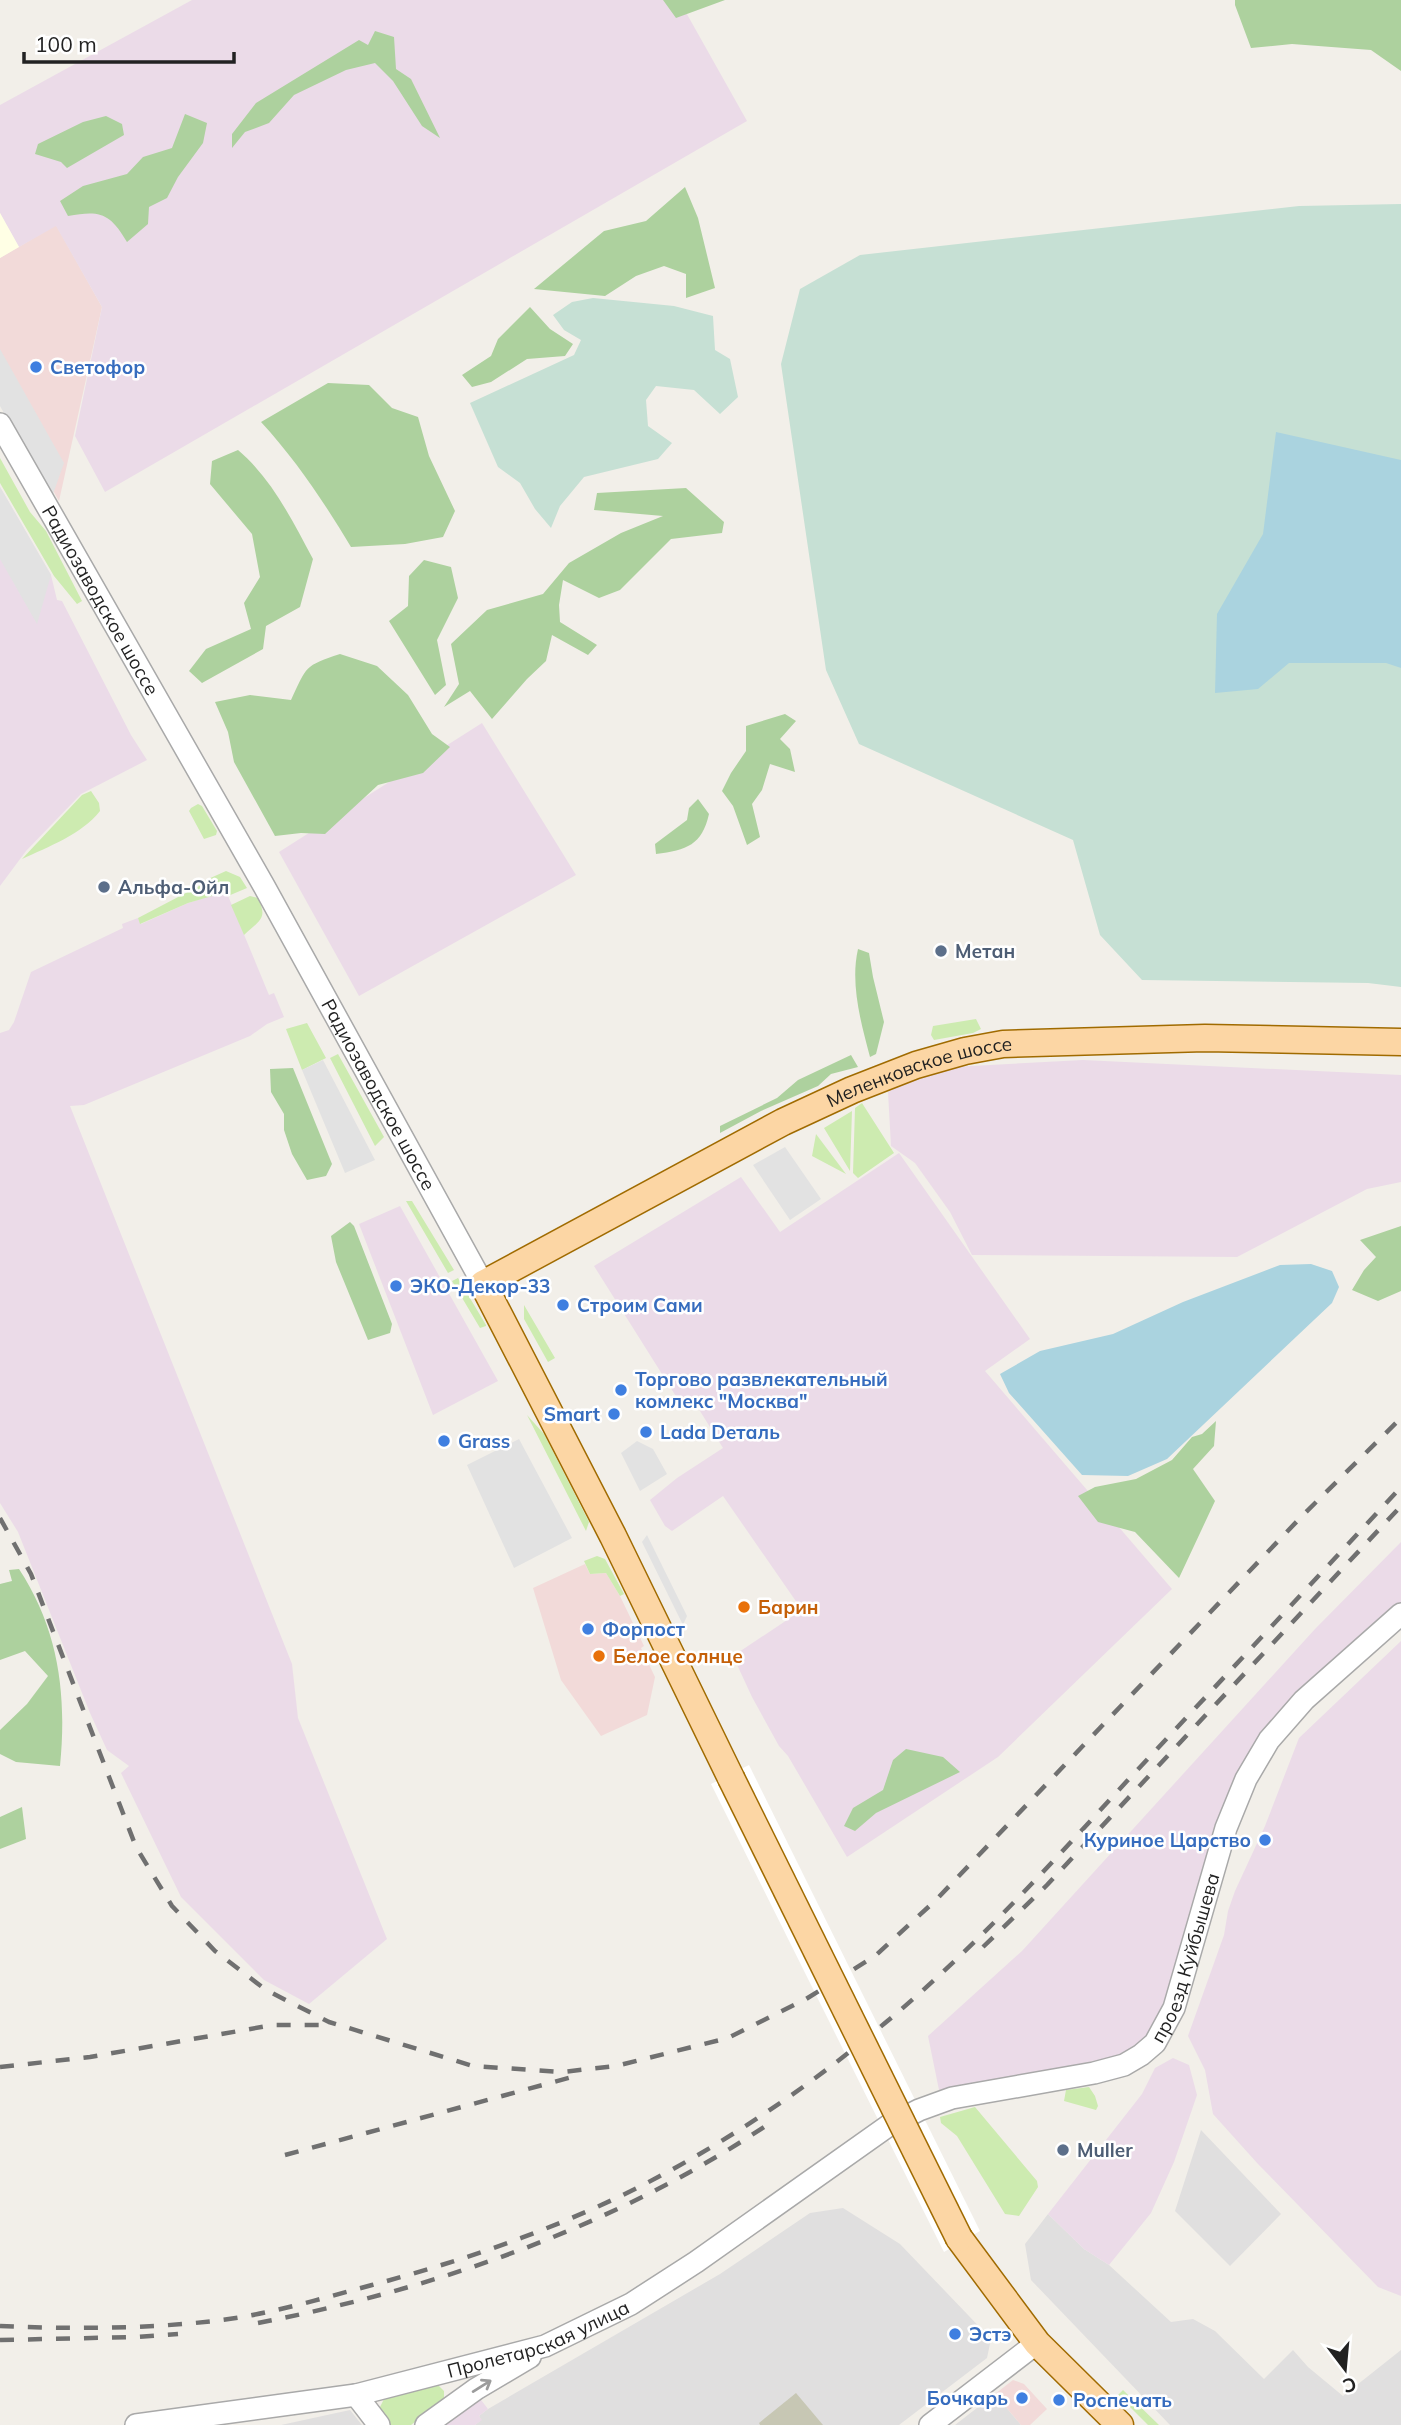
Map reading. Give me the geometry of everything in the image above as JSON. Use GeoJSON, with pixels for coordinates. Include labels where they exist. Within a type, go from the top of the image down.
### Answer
{"type":"FeatureCollection","features":[{"type":"Feature","properties":{"kind":"main road","name":"Меленковское шоссе"},"geometry":{"type":"LineString","coordinates":[[483,1284],[783,1122],[852,1090],[916,1065],[965,1051],[1003,1044],[1205,1038],[1401,1042]]}},
{"type":"Feature","properties":{"kind":"main road","name":"Радиозаводское шоссе"},"geometry":{"type":"LineString","coordinates":[[483,1284],[613,1536],[960,2238],[1037,2343],[1120,2425]]}},
{"type":"Feature","properties":{"kind":"street","name":"Радиозаводское шоссе"},"geometry":{"type":"LineString","coordinates":[[0,424],[264,886],[483,1284]]}},
{"type":"Feature","properties":{"kind":"street","name":"проезд Куйбышева"},"geometry":{"type":"LineString","coordinates":[[888,2126],[919,2110],[952,2098],[1094,2073],[1124,2065],[1155,2043],[1167,2026],[1180,1993],[1226,1828],[1246,1779],[1269,1740],[1304,1700],[1401,1614]]}},
{"type":"Feature","properties":{"kind":"street","name":"Пролетарская улица"},"geometry":{"type":"LineString","coordinates":[[136,2425],[356,2395],[545,2346],[631,2304],[696,2262],[888,2126]]}},
{"type":"Feature","properties":{"kind":"street"},"geometry":{"type":"LineString","coordinates":[[930,2425],[1037,2343]]}},
{"type":"Feature","properties":{"kind":"street"},"geometry":{"type":"LineString","coordinates":[[426,2425],[476,2389],[545,2346]]}},
{"type":"Feature","properties":{"kind":"street"},"geometry":{"type":"LineString","coordinates":[[356,2395],[379,2425]]}},
{"type":"Feature","properties":{"kind":"shaded area"},"geometry":{"type":"Polygon","coordinates":[[[192,0],[679,0],[747,121],[105,492],[75,436],[102,307],[56,226],[19,247],[0,213],[0,105],[192,0]]]}},
{"type":"Feature","properties":{"kind":"shaded area"},"geometry":{"type":"Polygon","coordinates":[[[1401,204],[1401,987],[1368,983],[1142,980],[1100,935],[1073,840],[859,744],[826,670],[781,364],[800,289],[860,255],[1299,206],[1401,204]]]}},
{"type":"Feature","properties":{"kind":"shaded area"},"geometry":{"type":"Polygon","coordinates":[[[0,213],[19,247],[0,258],[0,213]]]}},
{"type":"Feature","properties":{"kind":"shaded area"},"geometry":{"type":"Polygon","coordinates":[[[56,225],[102,307],[59,501],[0,397],[0,258],[56,225]]]}},
{"type":"Feature","properties":{"kind":"shaded area"},"geometry":{"type":"Polygon","coordinates":[[[593,298],[674,306],[713,316],[715,350],[730,359],[738,397],[720,414],[694,390],[656,386],[646,400],[648,426],[672,443],[658,459],[584,477],[560,506],[551,528],[535,509],[520,483],[498,467],[470,403],[574,355],[581,340],[564,330],[553,315],[572,302],[593,298]]]}},
{"type":"Feature","properties":{"kind":"shaded area"},"geometry":{"type":"Polygon","coordinates":[[[0,349],[64,463],[52,497],[0,406],[0,349]]]}},
{"type":"Feature","properties":{"kind":"shaded area"},"geometry":{"type":"Polygon","coordinates":[[[0,487],[51,575],[57,600],[62,601],[131,735],[147,760],[81,794],[26,851],[0,886],[0,487]]]}},
{"type":"Feature","properties":{"kind":"shaded area"},"geometry":{"type":"Polygon","coordinates":[[[0,487],[51,575],[37,624],[0,559],[0,487]]]}},
{"type":"Feature","properties":{"kind":"shaded area"},"geometry":{"type":"Polygon","coordinates":[[[482,723],[576,875],[359,996],[279,852],[482,723]]]}},
{"type":"Feature","properties":{"kind":"shaded area"},"geometry":{"type":"Polygon","coordinates":[[[226,891],[269,995],[274,993],[284,1017],[267,1024],[250,1036],[84,1105],[70,1106],[292,1664],[298,1718],[387,1939],[309,2004],[264,1980],[181,1897],[121,1773],[129,1766],[107,1750],[18,1532],[0,1503],[0,1033],[9,1030],[14,1022],[31,972],[123,928],[122,924],[138,918],[141,924],[188,903],[226,891]]]}},
{"type":"Feature","properties":{"kind":"shaded area"},"geometry":{"type":"Polygon","coordinates":[[[323,1060],[375,1160],[345,1173],[302,1070],[323,1060]]]}},
{"type":"Feature","properties":{"kind":"shaded area"},"geometry":{"type":"Polygon","coordinates":[[[1083,1060],[1401,1075],[1401,1182],[1367,1189],[1237,1257],[972,1255],[950,1212],[915,1163],[891,1146],[888,1092],[935,1068],[1083,1060]]]}},
{"type":"Feature","properties":{"kind":"shaded area"},"geometry":{"type":"Polygon","coordinates":[[[785,1147],[821,1199],[790,1220],[753,1165],[785,1147]]]}},
{"type":"Feature","properties":{"kind":"shaded area"},"geometry":{"type":"Polygon","coordinates":[[[899,1153],[1030,1339],[985,1371],[1172,1589],[998,1757],[847,1857],[788,1756],[779,1746],[733,1656],[802,1610],[723,1496],[672,1531],[665,1526],[650,1500],[677,1478],[723,1448],[695,1403],[684,1409],[594,1266],[741,1177],[780,1232],[899,1153]]]}},
{"type":"Feature","properties":{"kind":"shaded area"},"geometry":{"type":"Polygon","coordinates":[[[400,1206],[498,1381],[433,1415],[359,1224],[400,1206]]]}},
{"type":"Feature","properties":{"kind":"shaded area"},"geometry":{"type":"Polygon","coordinates":[[[519,1439],[572,1538],[514,1568],[467,1465],[519,1439]]]}},
{"type":"Feature","properties":{"kind":"shaded area"},"geometry":{"type":"Polygon","coordinates":[[[637,1441],[653,1449],[667,1474],[640,1491],[621,1453],[637,1441]]]}},
{"type":"Feature","properties":{"kind":"shaded area"},"geometry":{"type":"Polygon","coordinates":[[[647,1535],[687,1616],[683,1625],[642,1542],[647,1535]]]}},
{"type":"Feature","properties":{"kind":"shaded area"},"geometry":{"type":"Polygon","coordinates":[[[1401,1542],[1401,1603],[1356,1639],[1311,1681],[1269,1729],[1154,2033],[1126,2054],[939,2090],[928,2036],[1022,1951],[1315,1629],[1401,1542]]]}},
{"type":"Feature","properties":{"kind":"shaded area"},"geometry":{"type":"Polygon","coordinates":[[[585,1564],[590,1574],[606,1573],[644,1646],[641,1648],[655,1677],[647,1715],[601,1736],[561,1680],[533,1588],[585,1564]]]}},
{"type":"Feature","properties":{"kind":"shaded area"},"geometry":{"type":"Polygon","coordinates":[[[1401,1641],[1401,2296],[1378,2287],[1213,2114],[1205,2070],[1188,2036],[1224,1935],[1235,1891],[1265,1826],[1299,1738],[1401,1641]]]}},
{"type":"Feature","properties":{"kind":"shaded area"},"geometry":{"type":"Polygon","coordinates":[[[1173,2058],[1189,2065],[1197,2095],[1174,2162],[1151,2213],[1109,2265],[1084,2249],[1048,2214],[1142,2094],[1155,2068],[1173,2058]]]}},
{"type":"Feature","properties":{"kind":"shaded area"},"geometry":{"type":"Polygon","coordinates":[[[1201,2130],[1281,2214],[1230,2266],[1175,2211],[1201,2130]]]}},
{"type":"Feature","properties":{"kind":"shaded area"},"geometry":{"type":"Polygon","coordinates":[[[843,2208],[900,2244],[991,2339],[987,2358],[899,2425],[475,2425],[481,2420],[479,2416],[488,2409],[720,2274],[810,2213],[843,2208]]]}},
{"type":"Feature","properties":{"kind":"shaded area"},"geometry":{"type":"Polygon","coordinates":[[[1048,2214],[1084,2249],[1109,2265],[1171,2322],[1193,2319],[1215,2331],[1264,2379],[1293,2350],[1308,2367],[1343,2396],[1401,2350],[1401,2425],[1170,2425],[1031,2280],[1025,2244],[1048,2214]]]}},
{"type":"Feature","properties":{"kind":"shaded area"},"geometry":{"type":"Polygon","coordinates":[[[1013,2380],[1024,2384],[1047,2409],[1030,2425],[1021,2425],[995,2394],[1013,2380]]]}},
{"type":"Feature","properties":{"kind":"shaded area"},"geometry":{"type":"Polygon","coordinates":[[[796,2393],[823,2425],[760,2425],[759,2423],[796,2393]]]}},
{"type":"Feature","properties":{"kind":"shaded area"},"geometry":{"type":"Polygon","coordinates":[[[995,2394],[1021,2425],[955,2425],[995,2394]]]}},
{"type":"Feature","properties":{"kind":"shaded area"},"geometry":{"type":"Polygon","coordinates":[[[478,2396],[488,2409],[479,2416],[482,2420],[475,2425],[440,2425],[478,2396]]]}},
{"type":"Feature","properties":{"kind":"shaded area"},"geometry":{"type":"Polygon","coordinates":[[[350,2410],[362,2425],[281,2425],[350,2410]]]}},
{"type":"Feature","properties":{"kind":"green space"},"geometry":{"type":"Polygon","coordinates":[[[663,0],[725,0],[676,18],[663,0]]]}},
{"type":"Feature","properties":{"kind":"green space"},"geometry":{"type":"Polygon","coordinates":[[[1235,0],[1401,0],[1401,71],[1371,50],[1292,44],[1251,48],[1235,0]]]}},
{"type":"Feature","properties":{"kind":"green space"},"geometry":{"type":"Polygon","coordinates":[[[375,31],[394,37],[396,69],[411,79],[440,138],[422,126],[393,81],[375,63],[346,70],[294,95],[269,123],[245,132],[232,148],[232,134],[256,103],[359,40],[368,45],[375,31]]]}},
{"type":"Feature","properties":{"kind":"green space"},"geometry":{"type":"Polygon","coordinates":[[[185,114],[207,123],[203,143],[178,177],[167,198],[149,207],[148,224],[127,242],[115,225],[103,216],[88,213],[68,216],[60,201],[83,186],[127,174],[143,157],[172,148],[185,114]]]}},
{"type":"Feature","properties":{"kind":"green space"},"geometry":{"type":"Polygon","coordinates":[[[106,116],[122,124],[124,135],[67,168],[61,162],[35,154],[38,144],[83,122],[106,116]]]}},
{"type":"Feature","properties":{"kind":"green space"},"geometry":{"type":"Polygon","coordinates":[[[685,187],[698,218],[715,288],[686,298],[686,274],[664,266],[636,276],[605,296],[534,289],[604,231],[646,221],[685,187]]]}},
{"type":"Feature","properties":{"kind":"green space"},"geometry":{"type":"Polygon","coordinates":[[[530,307],[550,329],[573,344],[565,356],[527,359],[491,382],[472,387],[462,375],[491,356],[498,339],[530,307]]]}},
{"type":"Feature","properties":{"kind":"green space"},"geometry":{"type":"Polygon","coordinates":[[[328,383],[369,385],[392,408],[418,417],[429,456],[455,511],[443,537],[405,544],[351,547],[309,482],[261,422],[328,383]]]}},
{"type":"Feature","properties":{"kind":"green space"},"geometry":{"type":"Polygon","coordinates":[[[238,450],[271,487],[313,559],[300,607],[266,626],[263,649],[202,683],[189,671],[206,649],[251,629],[244,603],[260,577],[252,534],[210,484],[212,461],[238,450]]]}},
{"type":"Feature","properties":{"kind":"green space"},"geometry":{"type":"Polygon","coordinates":[[[0,458],[30,512],[46,531],[82,601],[77,604],[54,576],[0,483],[0,458]]]}},
{"type":"Feature","properties":{"kind":"green space"},"geometry":{"type":"Polygon","coordinates":[[[686,488],[724,522],[722,533],[671,539],[620,590],[599,598],[563,580],[559,605],[560,622],[597,645],[588,655],[552,635],[546,661],[492,719],[470,691],[444,707],[459,684],[451,644],[487,610],[543,594],[569,563],[621,533],[663,516],[594,510],[597,493],[686,488]]]}},
{"type":"Feature","properties":{"kind":"green space"},"geometry":{"type":"Polygon","coordinates":[[[424,560],[451,567],[458,598],[437,640],[446,685],[435,695],[389,621],[408,606],[409,576],[424,560]]]}},
{"type":"Feature","properties":{"kind":"green space"},"geometry":{"type":"Polygon","coordinates":[[[340,654],[377,666],[408,695],[432,734],[450,747],[423,773],[378,785],[325,834],[275,836],[234,762],[228,732],[215,702],[250,695],[291,700],[308,669],[319,661],[340,654]]]}},
{"type":"Feature","properties":{"kind":"green space"},"geometry":{"type":"Polygon","coordinates":[[[785,714],[796,721],[780,739],[790,749],[795,772],[770,764],[762,790],[752,804],[760,837],[747,845],[733,806],[722,791],[746,751],[746,726],[785,714]]]}},
{"type":"Feature","properties":{"kind":"green space"},"geometry":{"type":"Polygon","coordinates":[[[91,791],[99,803],[100,811],[93,819],[64,839],[22,859],[82,795],[91,791]]]}},
{"type":"Feature","properties":{"kind":"green space"},"geometry":{"type":"Polygon","coordinates":[[[698,799],[709,814],[702,833],[685,848],[656,854],[655,844],[687,820],[689,808],[698,799]]]}},
{"type":"Feature","properties":{"kind":"green space"},"geometry":{"type":"Polygon","coordinates":[[[198,804],[202,806],[217,831],[216,835],[204,839],[189,811],[198,804]]]}},
{"type":"Feature","properties":{"kind":"green space"},"geometry":{"type":"Polygon","coordinates":[[[226,871],[240,877],[247,888],[228,896],[226,892],[188,903],[140,924],[138,918],[226,871]]]}},
{"type":"Feature","properties":{"kind":"green space"},"geometry":{"type":"Polygon","coordinates":[[[250,896],[258,898],[262,915],[244,935],[231,905],[250,896]]]}},
{"type":"Feature","properties":{"kind":"green space"},"geometry":{"type":"Polygon","coordinates":[[[858,949],[869,953],[884,1022],[876,1054],[870,1057],[856,990],[858,949]]]}},
{"type":"Feature","properties":{"kind":"green space"},"geometry":{"type":"Polygon","coordinates":[[[976,1019],[981,1029],[973,1033],[934,1040],[931,1035],[933,1026],[976,1019]]]}},
{"type":"Feature","properties":{"kind":"green space"},"geometry":{"type":"Polygon","coordinates":[[[307,1023],[326,1058],[302,1070],[286,1029],[307,1023]]]}},
{"type":"Feature","properties":{"kind":"green space"},"geometry":{"type":"Polygon","coordinates":[[[338,1054],[384,1137],[375,1146],[330,1058],[338,1054]]]}},
{"type":"Feature","properties":{"kind":"green space"},"geometry":{"type":"Polygon","coordinates":[[[851,1055],[858,1067],[831,1074],[818,1086],[761,1111],[720,1133],[720,1126],[777,1098],[798,1080],[851,1055]]]}},
{"type":"Feature","properties":{"kind":"green space"},"geometry":{"type":"Polygon","coordinates":[[[293,1068],[332,1164],[326,1176],[307,1180],[292,1154],[284,1130],[284,1114],[271,1092],[270,1069],[293,1068]]]}},
{"type":"Feature","properties":{"kind":"green space"},"geometry":{"type":"Polygon","coordinates":[[[862,1103],[894,1153],[858,1178],[853,1173],[855,1108],[862,1103]]]}},
{"type":"Feature","properties":{"kind":"green space"},"geometry":{"type":"Polygon","coordinates":[[[852,1111],[850,1171],[824,1128],[852,1111]]]}},
{"type":"Feature","properties":{"kind":"green space"},"geometry":{"type":"Polygon","coordinates":[[[816,1134],[846,1174],[812,1156],[816,1134]]]}},
{"type":"Feature","properties":{"kind":"green space"},"geometry":{"type":"Polygon","coordinates":[[[406,1201],[412,1201],[454,1270],[448,1273],[406,1201]]]}},
{"type":"Feature","properties":{"kind":"green space"},"geometry":{"type":"Polygon","coordinates":[[[350,1222],[354,1226],[392,1324],[390,1333],[368,1340],[336,1262],[331,1236],[350,1222]]]}},
{"type":"Feature","properties":{"kind":"green space"},"geometry":{"type":"Polygon","coordinates":[[[1401,1226],[1401,1291],[1378,1301],[1352,1290],[1376,1257],[1360,1240],[1401,1226]]]}},
{"type":"Feature","properties":{"kind":"green space"},"geometry":{"type":"Polygon","coordinates":[[[458,1278],[486,1326],[480,1328],[452,1281],[458,1278]]]}},
{"type":"Feature","properties":{"kind":"green space"},"geometry":{"type":"Polygon","coordinates":[[[524,1305],[555,1358],[548,1362],[524,1319],[524,1305]]]}},
{"type":"Feature","properties":{"kind":"green space"},"geometry":{"type":"Polygon","coordinates":[[[527,1415],[544,1434],[589,1522],[586,1531],[527,1415]]]}},
{"type":"Feature","properties":{"kind":"green space"},"geometry":{"type":"Polygon","coordinates":[[[1216,1421],[1214,1446],[1193,1469],[1215,1501],[1179,1578],[1135,1532],[1098,1522],[1078,1496],[1095,1487],[1136,1479],[1172,1460],[1192,1437],[1202,1434],[1216,1421]]]}},
{"type":"Feature","properties":{"kind":"green space"},"geometry":{"type":"Polygon","coordinates":[[[597,1556],[605,1559],[624,1594],[620,1596],[606,1573],[590,1574],[584,1561],[597,1556]]]}},
{"type":"Feature","properties":{"kind":"green space"},"geometry":{"type":"Polygon","coordinates":[[[19,1569],[43,1616],[57,1664],[62,1714],[60,1766],[16,1762],[0,1754],[0,1730],[27,1704],[48,1676],[25,1651],[0,1660],[0,1584],[12,1581],[9,1570],[19,1569]]]}},
{"type":"Feature","properties":{"kind":"green space"},"geometry":{"type":"Polygon","coordinates":[[[906,1749],[943,1757],[960,1772],[876,1813],[855,1831],[844,1826],[853,1808],[883,1790],[893,1760],[906,1749]]]}},
{"type":"Feature","properties":{"kind":"green space"},"geometry":{"type":"Polygon","coordinates":[[[22,1807],[26,1839],[0,1849],[0,1817],[22,1807]]]}},
{"type":"Feature","properties":{"kind":"green space"},"geometry":{"type":"Polygon","coordinates":[[[1089,2087],[1095,2096],[1098,2106],[1096,2110],[1064,2101],[1066,2090],[1089,2087]]]}},
{"type":"Feature","properties":{"kind":"green space"},"geometry":{"type":"Polygon","coordinates":[[[975,2107],[1037,2181],[1038,2187],[1019,2216],[1005,2214],[957,2136],[941,2123],[940,2117],[975,2107]]]}},
{"type":"Feature","properties":{"kind":"green space"},"geometry":{"type":"Polygon","coordinates":[[[438,2385],[444,2391],[444,2399],[411,2425],[388,2425],[382,2417],[380,2407],[384,2399],[438,2385]]]}},
{"type":"Feature","properties":{"kind":"green space"},"geometry":{"type":"Polygon","coordinates":[[[1123,2390],[1159,2425],[1148,2425],[1118,2395],[1123,2390]]]}},
{"type":"Feature","properties":{"kind":"water"},"geometry":{"type":"Polygon","coordinates":[[[1276,432],[1401,460],[1401,668],[1386,663],[1289,663],[1258,689],[1215,693],[1217,614],[1263,534],[1276,432]]]}},
{"type":"Feature","properties":{"kind":"water"},"geometry":{"type":"Polygon","coordinates":[[[1311,1264],[1332,1271],[1339,1287],[1332,1303],[1167,1459],[1128,1476],[1082,1475],[1009,1393],[1000,1374],[1040,1351],[1113,1334],[1183,1302],[1280,1265],[1311,1264]]]}},
{"type":"Feature","properties":{"kind":"pier"},"geometry":{"type":"Polygon","coordinates":[[[749,1765],[980,2231],[944,2252],[711,1784],[749,1765]]]}},
{"type":"Feature","properties":{"kind":"railway"},"geometry":{"type":"LineString","coordinates":[[0,1518],[31,1574],[136,1847],[172,1906],[215,1951],[266,1990],[329,2022],[473,2066],[562,2072],[616,2066],[728,2038],[806,1999],[875,1956],[936,1900],[1302,1516],[1401,1418]]}},
{"type":"Feature","properties":{"kind":"railway"},"geometry":{"type":"LineString","coordinates":[[0,2326],[161,2326],[254,2315],[293,2306],[440,2266],[540,2231],[637,2188],[735,2133],[797,2091],[885,2023],[980,1936],[1401,1487]]}},
{"type":"Feature","properties":{"kind":"railway"},"geometry":{"type":"LineString","coordinates":[[983,1947],[1047,1885],[1401,1506]]}},
{"type":"Feature","properties":{"kind":"railway"},"geometry":{"type":"LineString","coordinates":[[0,2067],[90,2057],[273,2025],[327,2025]]}},
{"type":"Feature","properties":{"kind":"railway"},"geometry":{"type":"LineString","coordinates":[[285,2155],[572,2077]]}},
{"type":"Feature","properties":{"kind":"railway"},"geometry":{"type":"LineString","coordinates":[[258,2323],[390,2292],[521,2250],[646,2195],[706,2163],[764,2127]]}},
{"type":"Feature","properties":{"kind":"railway"},"geometry":{"type":"LineString","coordinates":[[0,2340],[178,2334]]}},
{"type":"Feature","properties":{"kind":"place","name":"Светофор"},"geometry":{"type":"Point","coordinates":[36,367]}},
{"type":"Feature","properties":{"kind":"place","name":"Альфа-Ойл"},"geometry":{"type":"Point","coordinates":[104,887]}},
{"type":"Feature","properties":{"kind":"place","name":"Метан"},"geometry":{"type":"Point","coordinates":[941,951]}},
{"type":"Feature","properties":{"kind":"place","name":"ЭКО-Декор-33"},"geometry":{"type":"Point","coordinates":[396,1286]}},
{"type":"Feature","properties":{"kind":"place","name":"Строим Сами"},"geometry":{"type":"Point","coordinates":[563,1305]}},
{"type":"Feature","properties":{"kind":"place","name":"Торгово развлекательный комлекс \"Москва\""},"geometry":{"type":"Point","coordinates":[621,1390]}},
{"type":"Feature","properties":{"kind":"place","name":"Smart"},"geometry":{"type":"Point","coordinates":[614,1414]}},
{"type":"Feature","properties":{"kind":"place","name":"Lada Dеталь"},"geometry":{"type":"Point","coordinates":[646,1432]}},
{"type":"Feature","properties":{"kind":"place","name":"Grass"},"geometry":{"type":"Point","coordinates":[444,1441]}},
{"type":"Feature","properties":{"kind":"place","name":"Барин"},"geometry":{"type":"Point","coordinates":[744,1607]}},
{"type":"Feature","properties":{"kind":"place","name":"Форпост"},"geometry":{"type":"Point","coordinates":[588,1629]}},
{"type":"Feature","properties":{"kind":"place","name":"Белое солнце"},"geometry":{"type":"Point","coordinates":[599,1656]}},
{"type":"Feature","properties":{"kind":"place","name":"Куриное Царство"},"geometry":{"type":"Point","coordinates":[1265,1840]}},
{"type":"Feature","properties":{"kind":"place","name":"Muller"},"geometry":{"type":"Point","coordinates":[1063,2150]}},
{"type":"Feature","properties":{"kind":"place","name":"Эстэ"},"geometry":{"type":"Point","coordinates":[955,2334]}},
{"type":"Feature","properties":{"kind":"place","name":"Бочкарь"},"geometry":{"type":"Point","coordinates":[1022,2398]}},
{"type":"Feature","properties":{"kind":"place","name":"Роспечать"},"geometry":{"type":"Point","coordinates":[1059,2400]}}]}
